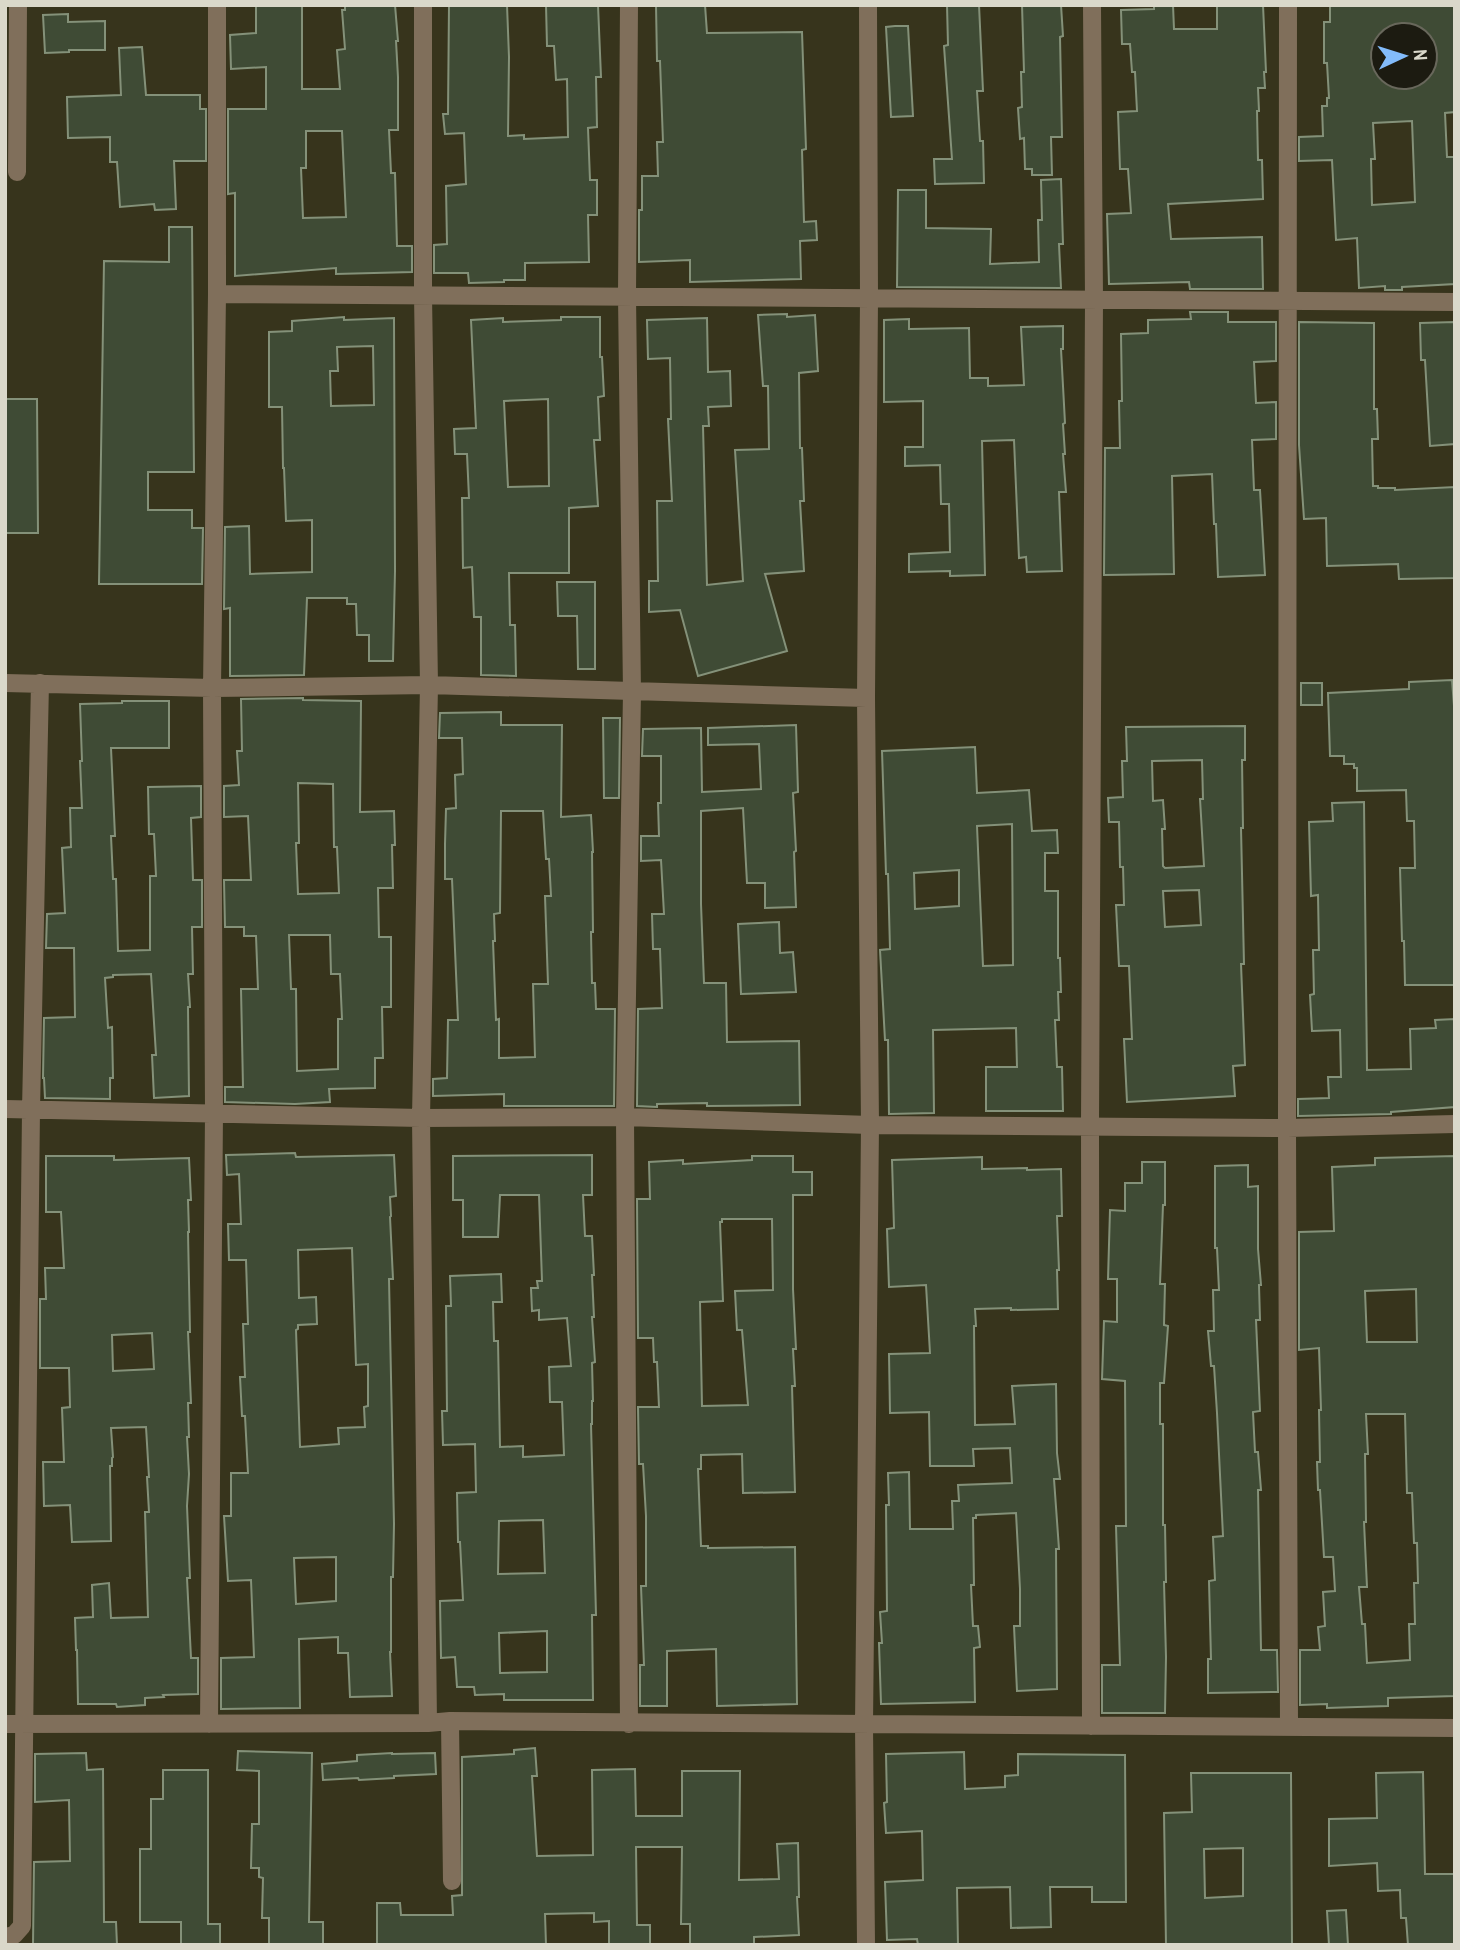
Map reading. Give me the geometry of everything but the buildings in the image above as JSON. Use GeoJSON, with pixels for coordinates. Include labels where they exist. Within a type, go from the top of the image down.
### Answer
{"type":"FeatureCollection","features":[{"type":"Feature","properties":{"kind":"street"},"geometry":{"type":"LineString","coordinates":[[17,173],[18,5]]}},
{"type":"Feature","properties":{"kind":"street"},"geometry":{"type":"LineString","coordinates":[[208,1724],[214,1113],[212,688],[217,294],[216,5]]}},
{"type":"Feature","properties":{"kind":"street"},"geometry":{"type":"LineString","coordinates":[[423,5],[423,295],[429,685],[421,1118],[428,1723]]}},
{"type":"Feature","properties":{"kind":"street"},"geometry":{"type":"LineString","coordinates":[[629,5],[627,296],[632,692],[625,1117],[629,1724]]}},
{"type":"Feature","properties":{"kind":"street"},"geometry":{"type":"LineString","coordinates":[[866,1945],[864,1725],[870,1125],[866,698],[868,5]]}},
{"type":"Feature","properties":{"kind":"street"},"geometry":{"type":"LineString","coordinates":[[1091,1726],[1090,1125],[1094,299],[1092,5]]}},
{"type":"Feature","properties":{"kind":"street"},"geometry":{"type":"LineString","coordinates":[[1288,5],[1289,1727]]}},
{"type":"Feature","properties":{"kind":"street"},"geometry":{"type":"LineString","coordinates":[[217,294],[1455,302]]}},
{"type":"Feature","properties":{"kind":"street"},"geometry":{"type":"LineString","coordinates":[[5,682],[212,688],[429,685],[866,698]]}},
{"type":"Feature","properties":{"kind":"street"},"geometry":{"type":"LineString","coordinates":[[5,1937],[14,1935],[22,1926],[31,1110],[40,683]]}},
{"type":"Feature","properties":{"kind":"street"},"geometry":{"type":"LineString","coordinates":[[5,1110],[421,1118],[625,1117],[870,1125],[1287,1128],[1455,1124]]}},
{"type":"Feature","properties":{"kind":"street"},"geometry":{"type":"LineString","coordinates":[[5,1724],[450,1721],[1455,1728]]}},
{"type":"Feature","properties":{"kind":"street"},"geometry":{"type":"LineString","coordinates":[[450,1721],[452,1881]]}}]}
